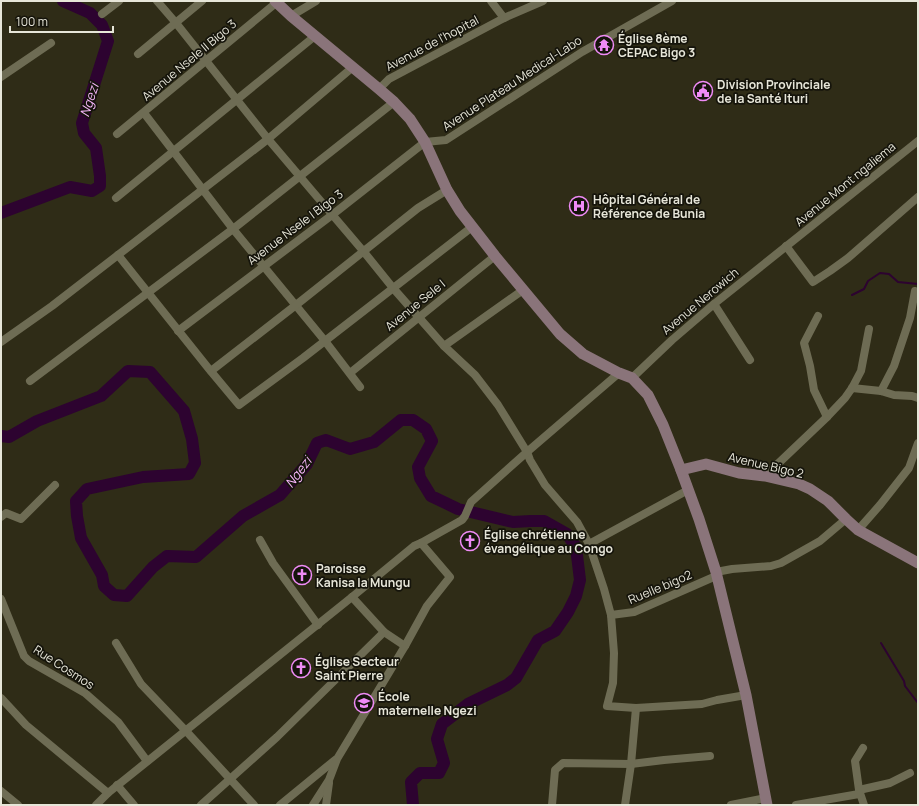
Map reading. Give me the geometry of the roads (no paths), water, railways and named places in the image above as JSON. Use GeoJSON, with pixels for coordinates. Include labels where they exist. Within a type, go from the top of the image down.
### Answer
{"type":"FeatureCollection","features":[{"type":"Feature","properties":{"kind":"street"},"geometry":{"type":"LineString","coordinates":[[102,14],[119,1]]}},
{"type":"Feature","properties":{"kind":"street"},"geometry":{"type":"LineString","coordinates":[[157,1],[268,139],[418,318],[444,346],[475,375],[498,405],[545,485],[577,522],[589,544],[611,615],[614,652],[613,683],[607,706],[636,708],[702,704],[746,695]]}},
{"type":"Feature","properties":{"kind":"street"},"geometry":{"type":"LineString","coordinates":[[138,54],[202,1]]}},
{"type":"Feature","properties":{"kind":"street"},"geometry":{"type":"LineString","coordinates":[[291,16],[316,1]]}},
{"type":"Feature","properties":{"kind":"street"},"geometry":{"type":"LineString","coordinates":[[491,1],[504,18]]}},
{"type":"Feature","properties":{"kind":"street","name":"Avenue de l'hopital"},"geometry":{"type":"LineString","coordinates":[[379,89],[389,79],[504,18],[543,1]]}},
{"type":"Feature","properties":{"kind":"street","name":"Avenue Plateau Medical-Labo"},"geometry":{"type":"LineString","coordinates":[[425,142],[446,140],[582,52],[672,1]]}},
{"type":"Feature","properties":{"kind":"street"},"geometry":{"type":"LineString","coordinates":[[276,2],[394,102],[410,119],[425,142],[448,190],[460,211],[495,256],[560,334],[583,354],[619,373],[632,378],[648,395],[663,425],[699,519],[716,574],[746,695],[766,801],[731,805]]}},
{"type":"Feature","properties":{"kind":"street","name":"Avenue Nsele II Bigo 3"},"geometry":{"type":"LineString","coordinates":[[117,134],[276,2]]}},
{"type":"Feature","properties":{"kind":"street"},"geometry":{"type":"LineString","coordinates":[[116,198],[315,36]]}},
{"type":"Feature","properties":{"kind":"street"},"geometry":{"type":"LineString","coordinates":[[1,77],[51,43]]}},
{"type":"Feature","properties":{"kind":"street"},"geometry":{"type":"LineString","coordinates":[[1,342],[52,306],[203,190],[268,139],[353,68]]}},
{"type":"Feature","properties":{"kind":"street"},"geometry":{"type":"LineString","coordinates":[[30,381],[233,229],[394,102]]}},
{"type":"Feature","properties":{"kind":"street"},"geometry":{"type":"LineString","coordinates":[[144,113],[233,229],[325,341],[360,387]]}},
{"type":"Feature","properties":{"kind":"street","name":"Avenue Mont ngaliema"},"geometry":{"type":"LineString","coordinates":[[786,246],[918,141]]}},
{"type":"Feature","properties":{"kind":"street","name":"Avenue Nsele I Bigo 3"},"geometry":{"type":"LineString","coordinates":[[178,331],[332,215],[425,142]]}},
{"type":"Feature","properties":{"kind":"street"},"geometry":{"type":"LineString","coordinates":[[211,371],[296,306],[418,208],[448,190]]}},
{"type":"Feature","properties":{"kind":"street"},"geometry":{"type":"LineString","coordinates":[[786,246],[813,282],[848,258],[918,197]]}},
{"type":"Feature","properties":{"kind":"street"},"geometry":{"type":"LineString","coordinates":[[118,255],[239,405],[325,341],[472,227]]}},
{"type":"Feature","properties":{"kind":"street","name":"Avenue Nerowich"},"geometry":{"type":"LineString","coordinates":[[632,378],[672,340],[714,304],[786,246]]}},
{"type":"Feature","properties":{"kind":"street","name":"Avenue Sele I"},"geometry":{"type":"LineString","coordinates":[[350,373],[495,256]]}},
{"type":"Feature","properties":{"kind":"street"},"geometry":{"type":"LineString","coordinates":[[444,346],[523,290]]}},
{"type":"Feature","properties":{"kind":"street"},"geometry":{"type":"LineString","coordinates":[[881,391],[894,366],[910,318],[915,291]]}},
{"type":"Feature","properties":{"kind":"street"},"geometry":{"type":"LineString","coordinates":[[714,304],[750,360]]}},
{"type":"Feature","properties":{"kind":"street"},"geometry":{"type":"LineString","coordinates":[[818,316],[804,343],[814,390],[827,417]]}},
{"type":"Feature","properties":{"kind":"street"},"geometry":{"type":"LineString","coordinates":[[765,476],[845,398],[861,371],[869,329]]}},
{"type":"Feature","properties":{"kind":"street"},"geometry":{"type":"LineString","coordinates":[[96,805],[117,785],[352,598],[414,546],[462,520],[472,502],[527,452],[619,373]]}},
{"type":"Feature","properties":{"kind":"street"},"geometry":{"type":"LineString","coordinates":[[852,388],[881,391],[894,395],[912,396],[918,398]]}},
{"type":"Feature","properties":{"kind":"street"},"geometry":{"type":"LineString","coordinates":[[858,530],[880,506],[909,468],[916,456],[918,443]]}},
{"type":"Feature","properties":{"kind":"street","name":"Avenue Bigo 2"},"geometry":{"type":"LineString","coordinates":[[681,470],[706,464],[739,473],[765,476],[810,488],[828,501],[858,530],[918,563]]}},
{"type":"Feature","properties":{"kind":"street"},"geometry":{"type":"LineString","coordinates":[[1,517],[6,513],[21,520],[55,485]]}},
{"type":"Feature","properties":{"kind":"street"},"geometry":{"type":"LineString","coordinates":[[589,544],[688,490]]}},
{"type":"Feature","properties":{"kind":"street","name":"Ruelle bigo2"},"geometry":{"type":"LineString","coordinates":[[611,615],[634,612],[716,574],[732,569],[771,566],[781,563],[820,541],[846,519]]}},
{"type":"Feature","properties":{"kind":"street"},"geometry":{"type":"LineString","coordinates":[[260,540],[273,563],[318,625]]}},
{"type":"Feature","properties":{"kind":"street"},"geometry":{"type":"LineString","coordinates":[[313,805],[329,780],[337,759],[405,646],[427,606],[450,577],[421,543]]}},
{"type":"Feature","properties":{"kind":"street"},"geometry":{"type":"LineString","coordinates":[[352,598],[384,632],[405,646]]}},
{"type":"Feature","properties":{"kind":"street","name":"Rue Cosmos"},"geometry":{"type":"LineString","coordinates":[[1,599],[24,656],[29,661],[85,694],[118,722],[147,761]]}},
{"type":"Feature","properties":{"kind":"street"},"geometry":{"type":"LineString","coordinates":[[201,805],[277,737],[384,632]]}},
{"type":"Feature","properties":{"kind":"street"},"geometry":{"type":"LineString","coordinates":[[116,643],[141,684],[254,805]]}},
{"type":"Feature","properties":{"kind":"street"},"geometry":{"type":"LineString","coordinates":[[1,698],[26,725],[108,793]]}},
{"type":"Feature","properties":{"kind":"street"},"geometry":{"type":"LineString","coordinates":[[625,805],[631,764],[636,708]]}},
{"type":"Feature","properties":{"kind":"street"},"geometry":{"type":"LineString","coordinates":[[863,748],[856,761],[859,792],[864,805]]}},
{"type":"Feature","properties":{"kind":"street"},"geometry":{"type":"LineString","coordinates":[[552,805],[555,770],[563,763],[631,764],[710,756]]}},
{"type":"Feature","properties":{"kind":"street"},"geometry":{"type":"LineString","coordinates":[[280,805],[337,759]]}},
{"type":"Feature","properties":{"kind":"street"},"geometry":{"type":"LineString","coordinates":[[796,805],[859,792],[890,783],[910,774]]}},
{"type":"Feature","properties":{"kind":"street"},"geometry":{"type":"LineString","coordinates":[[326,805],[329,780]]}},
{"type":"Feature","properties":{"kind":"street"},"geometry":{"type":"LineString","coordinates":[[117,785],[134,805]]}},
{"type":"Feature","properties":{"kind":"street"},"geometry":{"type":"LineString","coordinates":[[1,791],[18,805]]}},
{"type":"Feature","properties":{"kind":"waterway","name":"Ngezi"},"geometry":{"type":"LineString","coordinates":[[1,213],[70,187],[92,191],[100,186],[96,148],[84,133],[82,123],[108,41],[102,25],[90,13],[63,1]]}},
{"type":"Feature","properties":{"kind":"waterway"},"geometry":{"type":"LineString","coordinates":[[852,295],[864,289],[868,281],[880,273],[889,274],[898,282],[918,284]]}},
{"type":"Feature","properties":{"kind":"waterway","name":"Ngezi"},"geometry":{"type":"LineString","coordinates":[[1,436],[9,437],[37,421],[101,396],[128,371],[150,372],[184,411],[192,439],[195,463],[189,474],[143,477],[87,489],[76,501],[81,538],[102,575],[104,586],[114,595],[127,596],[153,567],[167,556],[196,557],[243,516],[280,495],[307,464],[317,443],[326,440],[350,449],[374,442],[401,420],[413,420],[426,429],[432,441],[418,467],[420,478],[431,496],[458,509],[513,522],[544,521],[567,534],[576,547],[580,580],[576,596],[568,612],[555,631],[538,640],[516,678],[507,685],[468,704],[442,724],[437,739],[444,763],[439,773],[420,773],[411,782],[413,805]]}},
{"type":"Feature","properties":{"kind":"waterway"},"geometry":{"type":"LineString","coordinates":[[881,643],[904,681],[905,686],[918,703]]}},
{"type":"Feature","properties":{"kind":"place","name":"Église 8ème CEPAC Bigo 3"},"geometry":{"type":"Point","coordinates":[604,45]}},
{"type":"Feature","properties":{"kind":"place","name":"Division Provinciale de la Santé Ituri"},"geometry":{"type":"Point","coordinates":[703,91]}},
{"type":"Feature","properties":{"kind":"place","name":"Hôpital Général de Référence de Bunia"},"geometry":{"type":"Point","coordinates":[579,206]}},
{"type":"Feature","properties":{"kind":"place","name":"Église chrétienne évangélique au Congo"},"geometry":{"type":"Point","coordinates":[470,541]}},
{"type":"Feature","properties":{"kind":"place","name":"Paroisse Kanisa la Mungu"},"geometry":{"type":"Point","coordinates":[302,575]}},
{"type":"Feature","properties":{"kind":"place","name":"Église Secteur Saint Pierre"},"geometry":{"type":"Point","coordinates":[301,668]}},
{"type":"Feature","properties":{"kind":"place","name":"École maternelle Ngezi"},"geometry":{"type":"Point","coordinates":[364,703]}}]}
